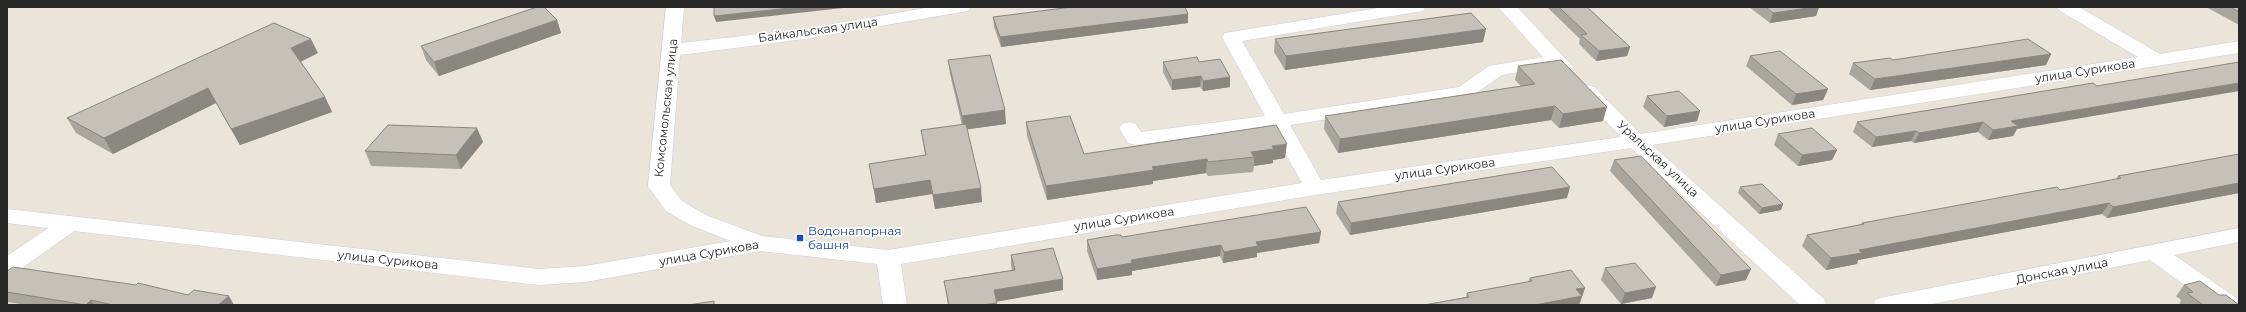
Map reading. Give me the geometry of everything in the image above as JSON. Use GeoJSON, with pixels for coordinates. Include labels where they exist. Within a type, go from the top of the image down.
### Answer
{"type":"FeatureCollection","features":[{"type":"Feature","properties":{"kind":"street","name":"Комсомольская улица"},"geometry":{"type":"LineString","coordinates":[[675,7],[673,50],[659,186],[674,206],[698,220],[760,243]]}},
{"type":"Feature","properties":{"kind":"street"},"geometry":{"type":"LineString","coordinates":[[861,24],[891,9],[903,7]]}},
{"type":"Feature","properties":{"kind":"street","name":"Байкальская улица"},"geometry":{"type":"LineString","coordinates":[[673,50],[804,34],[962,7]]}},
{"type":"Feature","properties":{"kind":"street"},"geometry":{"type":"LineString","coordinates":[[1315,188],[1276,121],[1231,36],[1417,7]]}},
{"type":"Feature","properties":{"kind":"street","name":"Уральская улица"},"geometry":{"type":"LineString","coordinates":[[1507,7],[1556,60],[1636,140],[1816,305]]}},
{"type":"Feature","properties":{"kind":"street"},"geometry":{"type":"LineString","coordinates":[[2066,7],[2157,60]]}},
{"type":"Feature","properties":{"kind":"street","name":"улица Сурикова"},"geometry":{"type":"LineString","coordinates":[[7,216],[539,277],[585,274],[760,243],[888,258],[1315,188],[2239,47]]}},
{"type":"Feature","properties":{"kind":"street"},"geometry":{"type":"LineString","coordinates":[[1129,128],[1135,139],[1276,121],[1465,92],[1496,70],[1556,60]]}},
{"type":"Feature","properties":{"kind":"street"},"geometry":{"type":"LineString","coordinates":[[7,267],[69,224]]}},
{"type":"Feature","properties":{"kind":"street","name":"Донская улица"},"geometry":{"type":"LineString","coordinates":[[1884,305],[2155,253],[2239,235]]}},
{"type":"Feature","properties":{"kind":"street"},"geometry":{"type":"LineString","coordinates":[[2155,253],[2229,305]]}},
{"type":"Feature","properties":{"kind":"street"},"geometry":{"type":"LineString","coordinates":[[888,258],[895,305]]}},
{"type":"Feature","properties":{"kind":"building"},"geometry":{"type":"Polygon","coordinates":[[[537,7],[544,7],[557,20],[434,62],[421,46],[537,7]]]}},
{"type":"Feature","properties":{"kind":"building"},"geometry":{"type":"Polygon","coordinates":[[[714,7],[800,7],[714,16],[714,7]]]}},
{"type":"Feature","properties":{"kind":"building"},"geometry":{"type":"Polygon","coordinates":[[[1072,7],[1185,7],[1188,14],[1000,37],[993,17],[1072,7]]]}},
{"type":"Feature","properties":{"kind":"building"},"geometry":{"type":"Polygon","coordinates":[[[1559,7],[1587,7],[1630,47],[1599,51],[1581,35],[1587,34],[1559,7]]]}},
{"type":"Feature","properties":{"kind":"building"},"geometry":{"type":"Polygon","coordinates":[[[1766,7],[1815,7],[1773,13],[1766,7]]]}},
{"type":"Feature","properties":{"kind":"building"},"geometry":{"type":"Polygon","coordinates":[[[2230,7],[2239,7],[2239,12],[2230,7]]]}},
{"type":"Feature","properties":{"kind":"building"},"geometry":{"type":"Polygon","coordinates":[[[1471,13],[1486,29],[1286,56],[1275,39],[1471,13]]]}},
{"type":"Feature","properties":{"kind":"building"},"geometry":{"type":"Polygon","coordinates":[[[274,23],[311,39],[291,48],[325,97],[231,129],[208,88],[104,138],[67,118],[274,23]]]}},
{"type":"Feature","properties":{"kind":"building"},"geometry":{"type":"Polygon","coordinates":[[[2028,39],[2051,54],[1875,79],[1853,63],[1890,58],[1893,60],[2028,39]]]}},
{"type":"Feature","properties":{"kind":"building"},"geometry":{"type":"Polygon","coordinates":[[[1780,51],[1828,89],[1796,94],[1750,56],[1780,51]]]}},
{"type":"Feature","properties":{"kind":"building"},"geometry":{"type":"Polygon","coordinates":[[[990,55],[1005,110],[962,116],[948,60],[990,55]]]}},
{"type":"Feature","properties":{"kind":"building"},"geometry":{"type":"Polygon","coordinates":[[[1197,57],[1199,62],[1220,59],[1230,77],[1203,81],[1201,76],[1172,80],[1163,62],[1197,57]]]}},
{"type":"Feature","properties":{"kind":"building"},"geometry":{"type":"Polygon","coordinates":[[[1561,60],[1607,107],[1563,114],[1555,106],[1340,139],[1325,116],[1535,84],[1518,66],[1561,60]]]}},
{"type":"Feature","properties":{"kind":"building"},"geometry":{"type":"Polygon","coordinates":[[[2239,62],[2239,83],[2011,121],[2018,126],[1993,130],[1983,122],[1919,133],[1916,131],[1876,137],[1857,122],[2093,83],[2097,86],[2239,62]]]}},
{"type":"Feature","properties":{"kind":"building"},"geometry":{"type":"Polygon","coordinates":[[[1679,91],[1700,111],[1667,116],[1647,96],[1679,91]]]}},
{"type":"Feature","properties":{"kind":"building"},"geometry":{"type":"Polygon","coordinates":[[[1070,116],[1084,154],[1276,125],[1287,144],[1272,146],[1274,149],[1251,152],[1254,157],[1208,162],[1207,159],[1152,167],[1154,170],[1046,186],[1026,122],[1070,116]]]}},
{"type":"Feature","properties":{"kind":"building"},"geometry":{"type":"Polygon","coordinates":[[[966,124],[981,188],[933,195],[930,180],[874,189],[869,164],[926,155],[921,130],[966,124]]]}},
{"type":"Feature","properties":{"kind":"building"},"geometry":{"type":"Polygon","coordinates":[[[388,125],[477,128],[456,155],[365,151],[388,125]]]}},
{"type":"Feature","properties":{"kind":"building"},"geometry":{"type":"Polygon","coordinates":[[[1812,128],[1837,150],[1802,155],[1778,134],[1812,128]]]}},
{"type":"Feature","properties":{"kind":"building"},"geometry":{"type":"Polygon","coordinates":[[[2239,154],[2239,183],[2113,207],[2109,203],[1859,250],[1862,253],[1831,258],[1807,235],[1864,224],[1862,223],[2057,187],[2060,190],[2121,178],[2118,176],[2239,154]]]}},
{"type":"Feature","properties":{"kind":"building"},"geometry":{"type":"Polygon","coordinates":[[[1641,156],[1751,269],[1721,275],[1614,160],[1641,156]]]}},
{"type":"Feature","properties":{"kind":"building"},"geometry":{"type":"Polygon","coordinates":[[[1552,167],[1570,187],[1351,223],[1338,202],[1552,167]]]}},
{"type":"Feature","properties":{"kind":"building"},"geometry":{"type":"Polygon","coordinates":[[[1762,184],[1783,204],[1762,208],[1740,187],[1762,184]]]}},
{"type":"Feature","properties":{"kind":"building"},"geometry":{"type":"Polygon","coordinates":[[[1306,207],[1321,232],[1256,242],[1258,246],[1224,252],[1221,245],[1131,260],[1132,263],[1097,269],[1087,240],[1115,235],[1121,235],[1122,237],[1306,207]]]}},
{"type":"Feature","properties":{"kind":"building"},"geometry":{"type":"Polygon","coordinates":[[[1053,248],[1063,279],[994,290],[997,303],[982,305],[949,305],[944,281],[1015,270],[1011,255],[1053,248]]]}},
{"type":"Feature","properties":{"kind":"building"},"geometry":{"type":"Polygon","coordinates":[[[1635,263],[1656,287],[1625,293],[1605,268],[1635,263]]]}},
{"type":"Feature","properties":{"kind":"building"},"geometry":{"type":"Polygon","coordinates":[[[13,267],[136,285],[138,283],[188,295],[194,290],[229,296],[218,305],[113,305],[91,300],[86,305],[7,292],[7,271],[13,267]]]}},
{"type":"Feature","properties":{"kind":"building"},"geometry":{"type":"Polygon","coordinates":[[[1571,270],[1585,288],[1576,289],[1582,296],[1535,305],[1424,305],[1469,297],[1467,293],[1532,281],[1530,278],[1571,270]]]}},
{"type":"Feature","properties":{"kind":"building"},"geometry":{"type":"Polygon","coordinates":[[[2200,281],[2219,295],[2226,295],[2239,305],[2203,305],[2187,293],[2193,292],[2184,285],[2200,281]]]}},
{"type":"Feature","properties":{"kind":"building"},"geometry":{"type":"Polygon","coordinates":[[[714,301],[714,305],[688,305],[714,301]]]}},
{"type":"Feature","properties":{"kind":"place","name":"Водонапорная башня"},"geometry":{"type":"Point","coordinates":[800,238]}}]}
